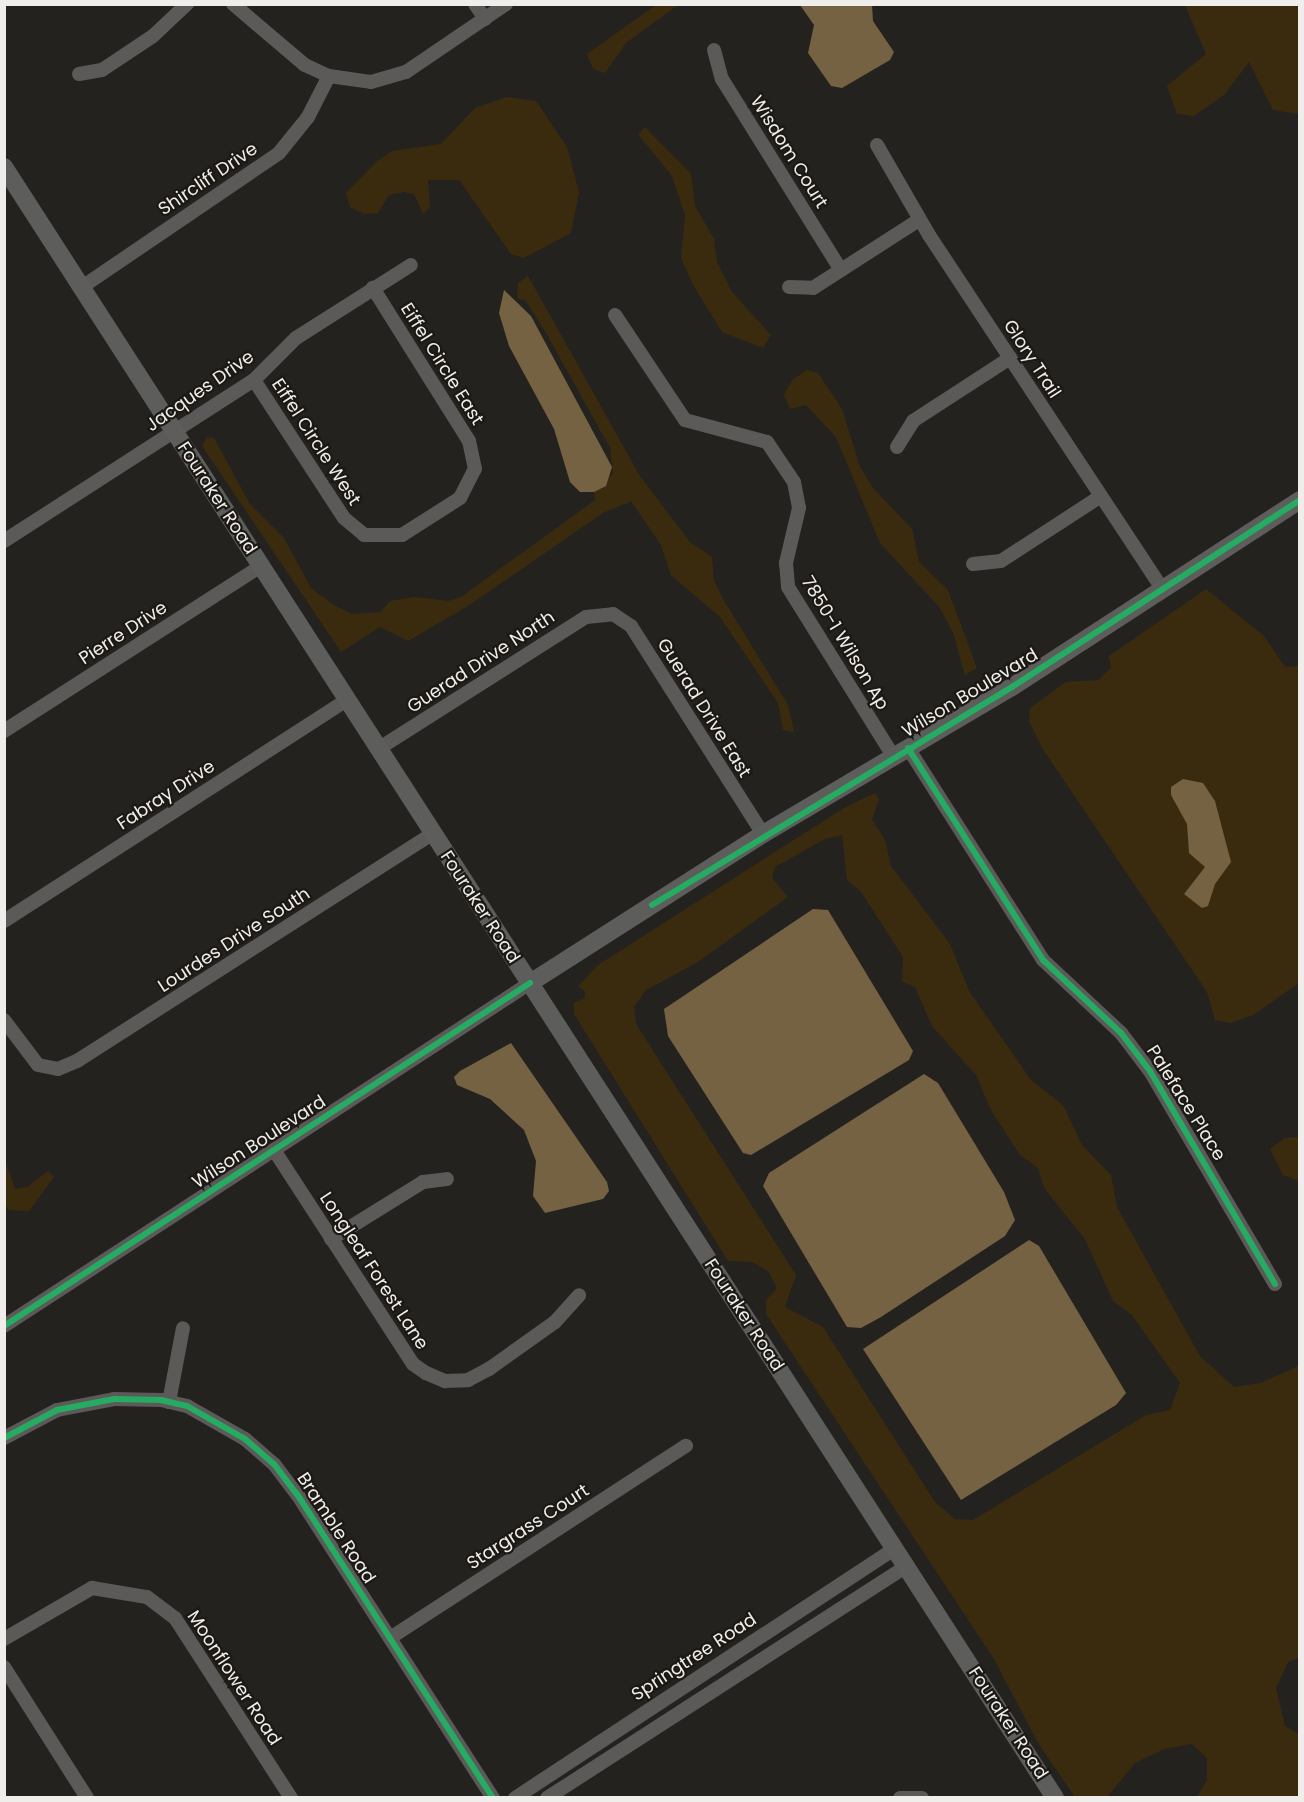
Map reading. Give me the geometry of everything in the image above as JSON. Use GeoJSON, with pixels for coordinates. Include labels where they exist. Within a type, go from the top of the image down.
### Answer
{"type":"FeatureCollection","features":[{"type":"Feature","properties":{"kind":"main road","name":"Fouraker Road"},"geometry":{"type":"LineString","coordinates":[[4,167],[1055,1797]]}},
{"type":"Feature","properties":{"kind":"main road","name":"Wilson Boulevard"},"geometry":{"type":"LineString","coordinates":[[530,983],[763,834],[901,752],[1163,590],[1299,500]]}},
{"type":"Feature","properties":{"kind":"street"},"geometry":{"type":"LineString","coordinates":[[79,74],[102,70],[153,36],[187,4]]}},
{"type":"Feature","properties":{"kind":"street"},"geometry":{"type":"LineString","coordinates":[[233,4],[296,59],[328,76],[371,82],[398,75],[506,4]]}},
{"type":"Feature","properties":{"kind":"street"},"geometry":{"type":"LineString","coordinates":[[475,4],[485,19]]}},
{"type":"Feature","properties":{"kind":"street","name":"Wisdom Court"},"geometry":{"type":"LineString","coordinates":[[714,50],[722,79],[841,270]]}},
{"type":"Feature","properties":{"kind":"street","name":"Shircliff Drive"},"geometry":{"type":"LineString","coordinates":[[82,287],[279,153],[308,117],[328,76]]}},
{"type":"Feature","properties":{"kind":"street","name":"Glory Trail"},"geometry":{"type":"LineString","coordinates":[[877,145],[919,220],[1163,590]]}},
{"type":"Feature","properties":{"kind":"street"},"geometry":{"type":"LineString","coordinates":[[789,287],[813,288],[919,220]]}},
{"type":"Feature","properties":{"kind":"street","name":"Jacques Drive"},"geometry":{"type":"LineString","coordinates":[[4,541],[254,380],[296,338],[411,266]]}},
{"type":"Feature","properties":{"kind":"street","name":"Eiffel Circle East"},"geometry":{"type":"LineString","coordinates":[[373,288],[469,441],[476,462],[469,487],[460,498],[402,535],[380,538]]}},
{"type":"Feature","properties":{"kind":"street","name":"7850-1 Wilson Ap"},"geometry":{"type":"LineString","coordinates":[[615,315],[685,420],[767,442],[794,482],[799,508],[786,563],[788,587],[901,752]]}},
{"type":"Feature","properties":{"kind":"street"},"geometry":{"type":"LineString","coordinates":[[897,447],[913,421],[1010,358]]}},
{"type":"Feature","properties":{"kind":"street","name":"Eiffel Circle West"},"geometry":{"type":"LineString","coordinates":[[254,380],[344,518],[364,535],[380,538]]}},
{"type":"Feature","properties":{"kind":"street"},"geometry":{"type":"LineString","coordinates":[[973,564],[1001,561],[1101,496]]}},
{"type":"Feature","properties":{"kind":"street","name":"Pierre Drive"},"geometry":{"type":"LineString","coordinates":[[4,731],[261,566]]}},
{"type":"Feature","properties":{"kind":"street","name":"Guerad Drive North"},"geometry":{"type":"LineString","coordinates":[[378,749],[586,617],[606,612]]}},
{"type":"Feature","properties":{"kind":"street","name":"Guerad Drive East"},"geometry":{"type":"LineString","coordinates":[[606,612],[631,626],[763,834]]}},
{"type":"Feature","properties":{"kind":"street","name":"Fabray Drive"},"geometry":{"type":"LineString","coordinates":[[4,921],[347,700]]}},
{"type":"Feature","properties":{"kind":"street","name":"Paleface Place"},"geometry":{"type":"LineString","coordinates":[[901,752],[1043,960],[1121,1034],[1150,1071],[1275,1284]]}},
{"type":"Feature","properties":{"kind":"street","name":"Lourdes Drive South"},"geometry":{"type":"LineString","coordinates":[[4,1020],[28,1056],[51,1069],[77,1061],[433,833]]}},
{"type":"Feature","properties":{"kind":"street","name":"Wilson Boulevard"},"geometry":{"type":"LineString","coordinates":[[4,1326],[530,983]]}},
{"type":"Feature","properties":{"kind":"street","name":"Longleaf Forest Lane"},"geometry":{"type":"LineString","coordinates":[[274,1150],[413,1364],[445,1381],[468,1380],[518,1351],[555,1323],[579,1294]]}},
{"type":"Feature","properties":{"kind":"street"},"geometry":{"type":"LineString","coordinates":[[331,1239],[423,1182],[447,1179]]}},
{"type":"Feature","properties":{"kind":"street"},"geometry":{"type":"LineString","coordinates":[[169,1401],[183,1328]]}},
{"type":"Feature","properties":{"kind":"street","name":"Bramble Road"},"geometry":{"type":"LineString","coordinates":[[4,1438],[39,1418],[82,1403],[114,1399],[169,1401],[220,1422],[274,1464],[493,1797]]}},
{"type":"Feature","properties":{"kind":"street","name":"Stargrass Court"},"geometry":{"type":"LineString","coordinates":[[390,1638],[686,1446]]}},
{"type":"Feature","properties":{"kind":"street","name":"Springtree Road"},"geometry":{"type":"LineString","coordinates":[[515,1797],[894,1550]]}},
{"type":"Feature","properties":{"kind":"street"},"geometry":{"type":"LineString","coordinates":[[547,1797],[905,1566]]}},
{"type":"Feature","properties":{"kind":"street","name":"Moonflower Road"},"geometry":{"type":"LineString","coordinates":[[4,1639],[92,1588],[147,1597],[175,1618],[291,1797]]}},
{"type":"Feature","properties":{"kind":"street"},"geometry":{"type":"LineString","coordinates":[[4,1666],[87,1797]]}},
{"type":"Feature","properties":{"kind":"street"},"geometry":{"type":"LineString","coordinates":[[900,1797],[922,1797]]}},
{"type":"Feature","properties":{"kind":"shaded area"},"geometry":{"type":"Polygon","coordinates":[[[656,5],[678,5],[626,43],[605,73],[593,69],[587,54],[656,5]]]}},
{"type":"Feature","properties":{"kind":"shaded area"},"geometry":{"type":"Polygon","coordinates":[[[800,5],[872,5],[873,21],[894,52],[890,60],[842,88],[831,86],[808,53],[814,25],[800,5]]]}},
{"type":"Feature","properties":{"kind":"shaded area"},"geometry":{"type":"Polygon","coordinates":[[[1185,5],[1299,5],[1299,114],[1273,110],[1249,62],[1225,94],[1194,116],[1177,114],[1167,86],[1206,54],[1185,5]]]}},
{"type":"Feature","properties":{"kind":"shaded area"},"geometry":{"type":"Polygon","coordinates":[[[507,97],[536,101],[567,147],[579,192],[571,233],[524,258],[511,254],[459,180],[428,180],[430,207],[423,214],[414,194],[404,192],[389,195],[378,213],[364,214],[350,207],[346,193],[377,161],[392,151],[441,144],[475,108],[507,97]]]}},
{"type":"Feature","properties":{"kind":"shaded area"},"geometry":{"type":"Polygon","coordinates":[[[645,127],[691,174],[695,206],[714,239],[717,262],[732,292],[771,335],[763,348],[722,332],[693,285],[681,258],[685,215],[672,176],[638,134],[645,127]]]}},
{"type":"Feature","properties":{"kind":"shaded area"},"geometry":{"type":"Polygon","coordinates":[[[528,276],[640,476],[690,542],[712,557],[714,580],[723,599],[788,705],[794,732],[783,730],[778,703],[720,617],[671,575],[661,545],[631,501],[603,513],[471,604],[408,641],[380,627],[341,652],[202,446],[207,437],[214,438],[250,504],[284,538],[311,588],[332,604],[352,614],[381,612],[390,601],[415,597],[448,601],[461,597],[595,500],[594,492],[613,474],[610,447],[526,301],[517,298],[518,283],[528,276]]]}},
{"type":"Feature","properties":{"kind":"shaded area"},"geometry":{"type":"Polygon","coordinates":[[[504,290],[531,316],[612,467],[606,486],[594,492],[580,492],[570,482],[554,429],[509,346],[499,313],[504,290]]]}},
{"type":"Feature","properties":{"kind":"shaded area"},"geometry":{"type":"Polygon","coordinates":[[[807,370],[818,373],[842,409],[860,467],[873,488],[912,529],[919,562],[948,590],[977,668],[965,675],[953,633],[940,608],[880,543],[836,437],[806,405],[790,409],[784,395],[792,380],[807,370]]]}},
{"type":"Feature","properties":{"kind":"shaded area"},"geometry":{"type":"Polygon","coordinates":[[[1206,589],[1264,636],[1285,667],[1299,666],[1299,983],[1253,1015],[1230,1023],[1215,1020],[1207,992],[1042,748],[1029,721],[1030,708],[1066,682],[1098,680],[1111,668],[1109,656],[1206,589]]]}},
{"type":"Feature","properties":{"kind":"shaded area"},"geometry":{"type":"Polygon","coordinates":[[[1183,779],[1203,783],[1215,801],[1231,862],[1215,884],[1208,906],[1202,908],[1184,894],[1205,867],[1189,853],[1187,824],[1171,795],[1171,787],[1183,779]]]}},
{"type":"Feature","properties":{"kind":"shaded area"},"geometry":{"type":"Polygon","coordinates":[[[875,793],[879,799],[872,820],[885,840],[891,866],[950,944],[969,991],[1031,1080],[1063,1105],[1082,1145],[1111,1175],[1117,1207],[1200,1356],[1234,1387],[1260,1383],[1299,1366],[1299,1658],[1288,1662],[1276,1688],[1285,1726],[1299,1734],[1299,1797],[1197,1797],[1207,1780],[1207,1758],[1192,1744],[1164,1749],[1135,1763],[1107,1797],[1075,1797],[1038,1743],[994,1659],[766,1314],[766,1300],[777,1288],[768,1271],[752,1262],[728,1261],[574,1014],[574,1003],[585,998],[585,991],[578,986],[598,965],[844,808],[875,793]],[[842,835],[825,839],[775,867],[772,878],[788,897],[698,962],[646,990],[634,1007],[636,1024],[796,1275],[785,1307],[823,1327],[935,1502],[955,1519],[973,1520],[1146,1415],[1170,1410],[1180,1383],[1132,1315],[1113,1301],[1085,1239],[1044,1188],[1038,1168],[1020,1155],[991,1110],[976,1075],[932,1026],[915,987],[902,981],[903,957],[861,892],[847,880],[842,835]]]}},
{"type":"Feature","properties":{"kind":"shaded area"},"geometry":{"type":"Polygon","coordinates":[[[813,909],[828,910],[913,1051],[909,1060],[751,1155],[743,1153],[668,1036],[664,1009],[813,909]]]}},
{"type":"Feature","properties":{"kind":"shaded area"},"geometry":{"type":"Polygon","coordinates":[[[511,1043],[607,1182],[609,1191],[603,1199],[545,1213],[533,1196],[536,1161],[524,1130],[490,1099],[457,1085],[454,1077],[460,1071],[511,1043]]]}},
{"type":"Feature","properties":{"kind":"shaded area"},"geometry":{"type":"Polygon","coordinates":[[[924,1074],[938,1083],[1004,1192],[1015,1220],[1005,1236],[881,1317],[861,1328],[847,1327],[763,1186],[769,1173],[924,1074]]]}},
{"type":"Feature","properties":{"kind":"shaded area"},"geometry":{"type":"Polygon","coordinates":[[[1300,1137],[1299,1181],[1283,1175],[1270,1149],[1285,1138],[1300,1137]]]}},
{"type":"Feature","properties":{"kind":"shaded area"},"geometry":{"type":"Polygon","coordinates":[[[5,1160],[15,1189],[27,1187],[48,1171],[54,1177],[29,1211],[9,1210],[5,1204],[5,1160]]]}},
{"type":"Feature","properties":{"kind":"shaded area"},"geometry":{"type":"Polygon","coordinates":[[[1029,1240],[1039,1246],[1126,1393],[1116,1405],[961,1500],[863,1349],[1029,1240]]]}},
{"type":"Feature","properties":{"kind":"cycle path"},"geometry":{"type":"LineString","coordinates":[[652,905],[1012,687],[1300,500]]}},
{"type":"Feature","properties":{"kind":"cycle path"},"geometry":{"type":"LineString","coordinates":[[908,748],[1043,960],[1121,1033],[1150,1071],[1275,1284]]}},
{"type":"Feature","properties":{"kind":"cycle path"},"geometry":{"type":"LineString","coordinates":[[4,1326],[530,983]]}},
{"type":"Feature","properties":{"kind":"cycle path"},"geometry":{"type":"LineString","coordinates":[[4,1438],[57,1410],[114,1399],[161,1400],[187,1406],[245,1439],[274,1464],[297,1494],[493,1798]]}}]}
